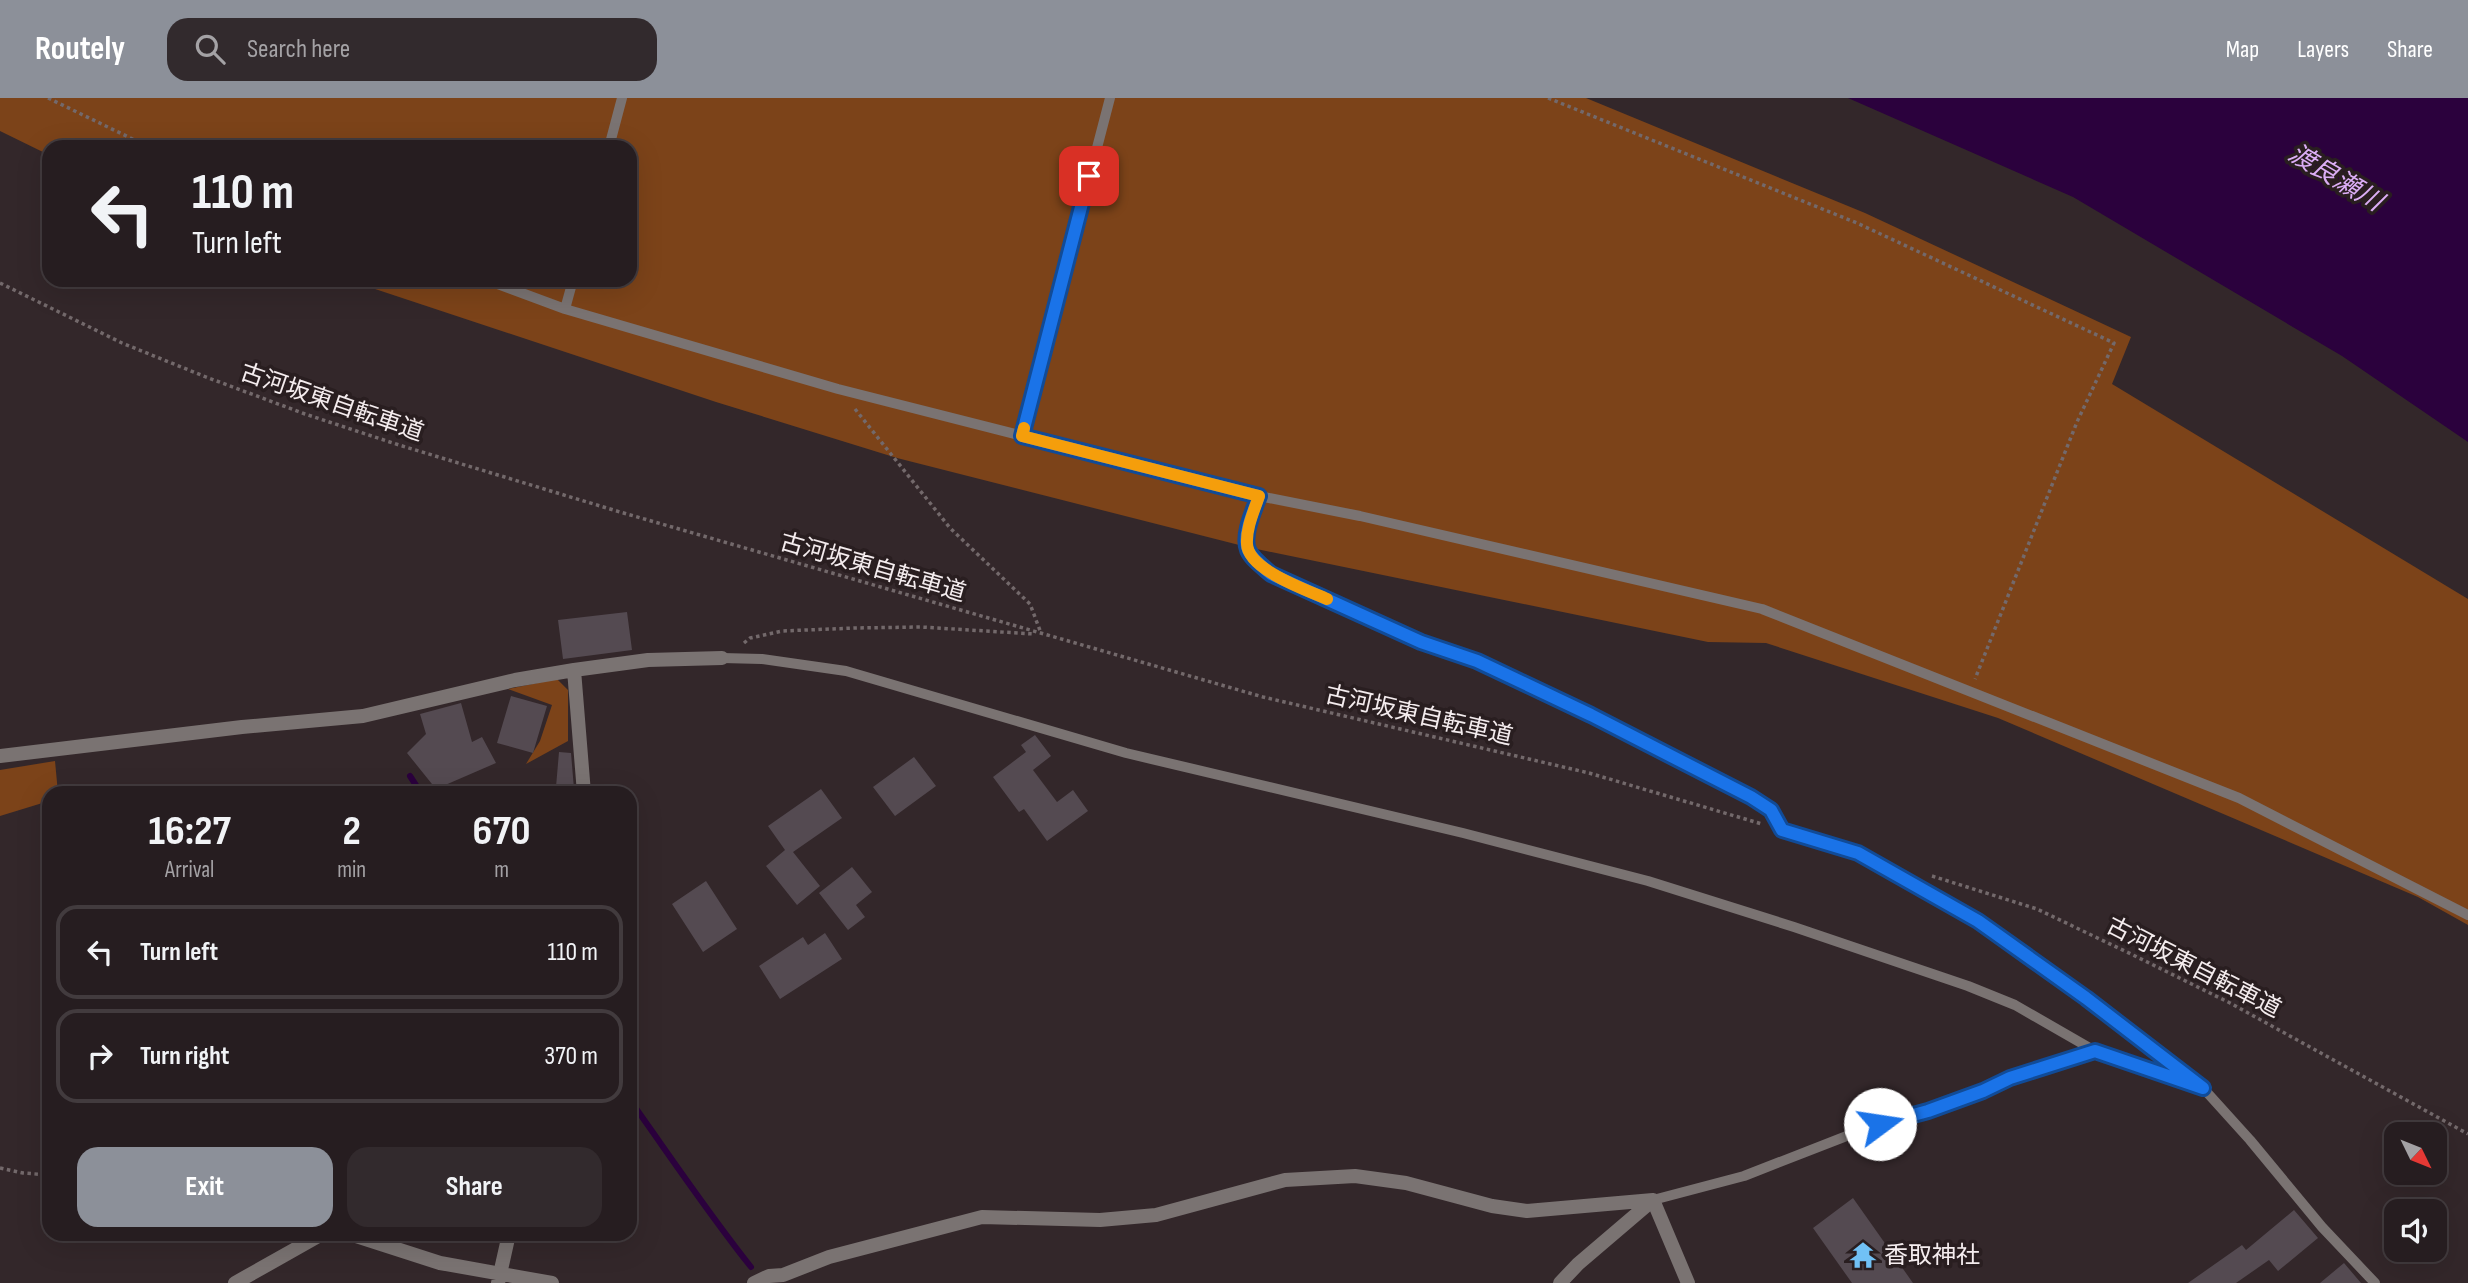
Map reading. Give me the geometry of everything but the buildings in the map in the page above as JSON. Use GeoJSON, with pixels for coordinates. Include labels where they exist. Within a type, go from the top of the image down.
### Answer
{"type":"FeatureCollection","features":[{"type":"Feature","properties":{"kind":"street"},"geometry":{"type":"LineString","coordinates":[[0,756],[242,727],[363,716],[515,680],[648,660],[722,659]]}},
{"type":"Feature","properties":{"kind":"street"},"geometry":{"type":"LineString","coordinates":[[574,670],[583,786]]}},
{"type":"Feature","properties":{"kind":"street"},"geometry":{"type":"LineString","coordinates":[[754,1283],[769,1276],[786,1279],[829,1257],[982,1217],[1100,1220],[1156,1215],[1286,1180],[1355,1176],[1406,1183],[1492,1206],[1527,1211],[1653,1200]]}},
{"type":"Feature","properties":{"kind":"street"},"geometry":{"type":"LineString","coordinates":[[1560,1283],[1578,1264],[1653,1200]]}},
{"type":"Feature","properties":{"kind":"street"},"geometry":{"type":"LineString","coordinates":[[1653,1200],[1688,1283]]}},
{"type":"Feature","properties":{"kind":"street"},"geometry":{"type":"LineString","coordinates":[[235,1283],[310,1241]]}},
{"type":"Feature","properties":{"kind":"street"},"geometry":{"type":"LineString","coordinates":[[372,1241],[500,1279],[552,1283]]}},
{"type":"Feature","properties":{"kind":"street"},"geometry":{"type":"LineString","coordinates":[[500,1279],[508,1241]]}},
{"type":"Feature","properties":{"kind":"lane"},"geometry":{"type":"LineString","coordinates":[[611,140],[622,98]]}},
{"type":"Feature","properties":{"kind":"lane"},"geometry":{"type":"LineString","coordinates":[[1022,436],[1110,98]]}},
{"type":"Feature","properties":{"kind":"lane"},"geometry":{"type":"LineString","coordinates":[[506,287],[565,309],[838,389],[1259,496],[1360,516],[1762,609],[2239,798],[2468,915]]}},
{"type":"Feature","properties":{"kind":"lane"},"geometry":{"type":"LineString","coordinates":[[565,309],[571,287]]}},
{"type":"Feature","properties":{"kind":"lane"},"geometry":{"type":"LineString","coordinates":[[1259,496],[1249,527],[1247,547],[1253,558],[1271,574],[1421,642],[1477,661],[1591,715],[1751,797],[1771,810],[1782,830],[1858,853],[1978,921],[2086,998],[2203,1088],[2322,1227],[2375,1283]]}},
{"type":"Feature","properties":{"kind":"lane"},"geometry":{"type":"LineString","coordinates":[[722,659],[791,661],[846,671],[1126,753],[1450,829],[1648,881],[1968,986],[2015,1005],[2095,1051],[2203,1088]]}},
{"type":"Feature","properties":{"kind":"lane"},"geometry":{"type":"LineString","coordinates":[[1653,1200],[1744,1177],[1880,1124],[1928,1111],[2010,1078],[2095,1051]]}},
{"type":"Feature","properties":{"kind":"path"},"geometry":{"type":"LineString","coordinates":[[48,98],[135,140]]}},
{"type":"Feature","properties":{"kind":"path"},"geometry":{"type":"LineString","coordinates":[[1548,98],[1857,223],[2114,344],[2077,422],[1971,690]]}},
{"type":"Feature","properties":{"kind":"path","name":"古河坂東自転車道"},"geometry":{"type":"LineString","coordinates":[[0,283],[122,343],[305,414],[620,512],[1263,698],[1590,773],[1757,822]]}},
{"type":"Feature","properties":{"kind":"path"},"geometry":{"type":"LineString","coordinates":[[722,659],[750,638],[782,631],[921,627],[1041,634],[1030,604],[950,528],[897,458],[838,389]]}},
{"type":"Feature","properties":{"kind":"path","name":"古河坂東自転車道"},"geometry":{"type":"LineString","coordinates":[[1927,874],[2037,909],[2132,954],[2230,1003],[2468,1134]]}},
{"type":"Feature","properties":{"kind":"path"},"geometry":{"type":"LineString","coordinates":[[0,1168],[42,1174]]}},
{"type":"Feature","properties":{"kind":"shaded area"},"geometry":{"type":"Polygon","coordinates":[[[0,98],[1586,98],[1865,213],[2131,337],[2112,384],[2468,599],[2468,925],[2418,897],[1998,718],[1766,643],[1708,642],[1247,547],[897,458],[716,402],[369,287],[637,287],[637,140],[42,140],[42,152],[0,131],[0,98]]]}},
{"type":"Feature","properties":{"kind":"shaded area"},"geometry":{"type":"Polygon","coordinates":[[[557,679],[568,690],[568,741],[526,764],[540,741],[552,705],[508,689],[557,679]]]}},
{"type":"Feature","properties":{"kind":"shaded area"},"geometry":{"type":"Polygon","coordinates":[[[55,761],[57,786],[42,786],[42,803],[0,816],[0,770],[55,761]]]}},
{"type":"Feature","properties":{"kind":"water","name":"渡良瀬川"},"geometry":{"type":"Polygon","coordinates":[[[1848,98],[2468,98],[2468,442],[2342,356],[2073,197],[1848,98]]]}},
{"type":"Feature","properties":{"kind":"waterway"},"geometry":{"type":"LineString","coordinates":[[410,776],[416,786]]}},
{"type":"Feature","properties":{"kind":"waterway"},"geometry":{"type":"LineString","coordinates":[[637,1110],[751,1267]]}},
{"type":"Feature","properties":{"kind":"slow traffic"},"geometry":{"type":"LineString","coordinates":[[1024,428],[1022,436],[1259,496],[1249,527],[1247,547],[1253,558],[1271,574],[1327,599]]}},
{"type":"Feature","properties":{"kind":"place","name":"香取神社"},"geometry":{"type":"Point","coordinates":[1863,1255]}},
{"type":"Feature","properties":{"kind":"route"},"geometry":{"type":"LineString","coordinates":[[1089,176],[1022,436],[1259,496],[1249,527],[1247,547],[1253,558],[1271,574],[1421,642],[1477,661],[1591,715],[1751,797],[1771,810],[1782,830],[1858,853],[1978,921],[2086,998],[2203,1088],[2095,1051],[2010,1078],[1928,1111],[1880,1124]]}}]}
